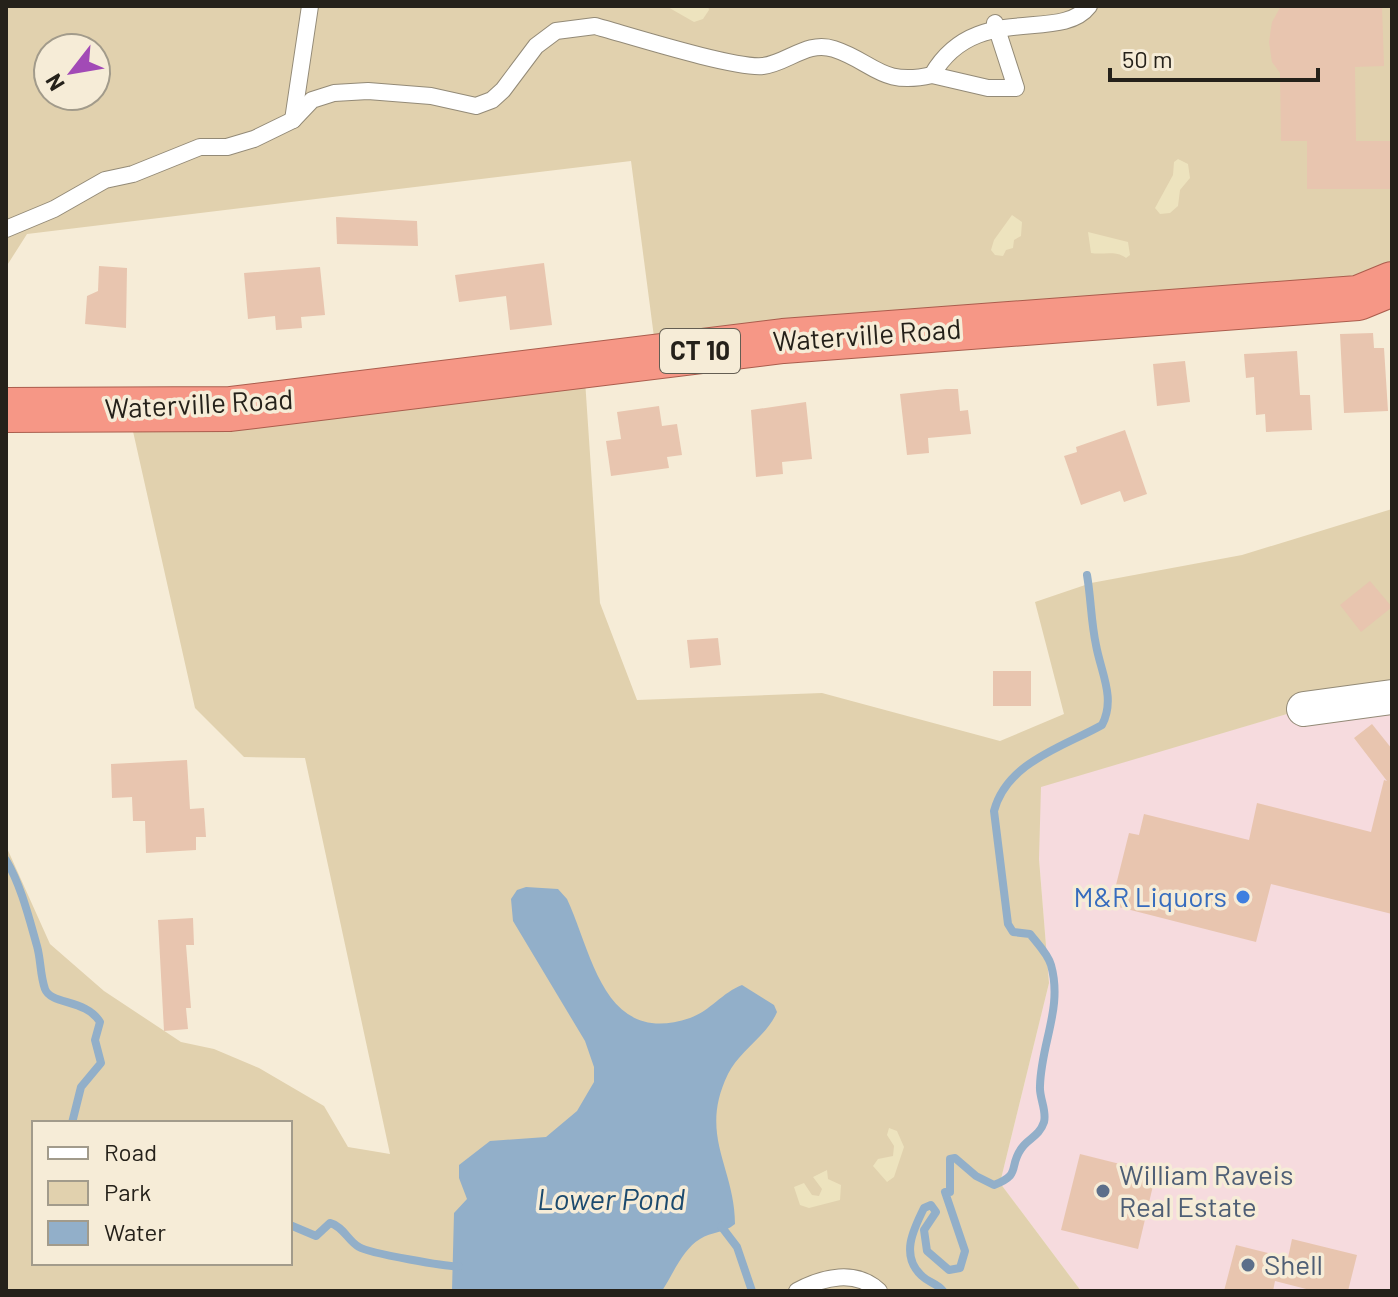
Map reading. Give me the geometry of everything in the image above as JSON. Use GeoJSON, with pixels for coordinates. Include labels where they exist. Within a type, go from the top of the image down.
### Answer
{"type":"FeatureCollection","features":[{"type":"Feature","properties":{"kind":"highway","name":"Waterville Road"},"geometry":{"type":"LineString","coordinates":[[6,410],[230,409],[783,341],[1358,298],[1392,284]]}},
{"type":"Feature","properties":{"kind":"street"},"geometry":{"type":"LineString","coordinates":[[1304,709],[1392,697]]}},
{"type":"Feature","properties":{"kind":"lane"},"geometry":{"type":"LineString","coordinates":[[293,120],[310,6]]}},
{"type":"Feature","properties":{"kind":"lane"},"geometry":{"type":"LineString","coordinates":[[932,75],[939,60],[959,38],[985,24],[1069,18],[1084,13],[1089,6]]}},
{"type":"Feature","properties":{"kind":"lane"},"geometry":{"type":"LineString","coordinates":[[6,229],[54,209],[105,180],[133,174],[200,147],[227,147],[254,139],[293,120],[312,100],[334,93],[368,91],[431,96],[476,106],[492,100],[503,90],[536,46],[556,31],[572,26],[595,26],[762,66],[794,53],[833,48],[881,75],[918,78],[932,75],[988,88],[1016,88],[995,23]]}},
{"type":"Feature","properties":{"kind":"lane"},"geometry":{"type":"LineString","coordinates":[[797,1291],[829,1278],[852,1277],[872,1284],[879,1291]]}},
{"type":"Feature","properties":{"kind":"shaded area"},"geometry":{"type":"Polygon","coordinates":[[[1392,697],[1392,1291],[1081,1291],[1000,1183],[1049,983],[1039,859],[1040,786],[1304,709],[1392,697]]]}},
{"type":"Feature","properties":{"kind":"green space"},"geometry":{"type":"Polygon","coordinates":[[[6,6],[1392,6],[1392,266],[1315,286],[654,337],[631,161],[27,234],[6,267],[6,6]]]}},
{"type":"Feature","properties":{"kind":"green space"},"geometry":{"type":"Polygon","coordinates":[[[584,365],[600,603],[637,700],[822,693],[1000,741],[1064,714],[1035,602],[1091,583],[1242,555],[1392,509],[1392,697],[1304,709],[1041,787],[1039,859],[1049,983],[1000,1183],[1081,1291],[6,1291],[6,846],[50,944],[104,991],[181,1042],[214,1049],[259,1068],[324,1106],[348,1147],[390,1154],[305,758],[244,757],[195,708],[128,409],[584,365]]]}},
{"type":"Feature","properties":{"kind":"sand"},"geometry":{"type":"Polygon","coordinates":[[[666,6],[708,6],[709,10],[703,19],[694,22],[666,6]]]}},
{"type":"Feature","properties":{"kind":"sand"},"geometry":{"type":"Polygon","coordinates":[[[1178,159],[1188,164],[1190,178],[1180,190],[1178,206],[1170,213],[1160,214],[1155,208],[1178,159]]]}},
{"type":"Feature","properties":{"kind":"sand"},"geometry":{"type":"Polygon","coordinates":[[[1012,215],[1022,222],[1021,236],[1014,240],[1013,248],[1006,250],[1003,256],[995,255],[991,250],[994,240],[1012,215]]]}},
{"type":"Feature","properties":{"kind":"sand"},"geometry":{"type":"Polygon","coordinates":[[[1088,232],[1128,242],[1130,255],[1126,258],[1114,253],[1091,253],[1088,232]]]}},
{"type":"Feature","properties":{"kind":"sand"},"geometry":{"type":"Polygon","coordinates":[[[889,1128],[897,1131],[904,1147],[894,1177],[887,1182],[873,1166],[878,1159],[893,1156],[894,1146],[887,1135],[889,1128]]]}},
{"type":"Feature","properties":{"kind":"sand"},"geometry":{"type":"Polygon","coordinates":[[[827,1170],[828,1179],[841,1185],[840,1200],[809,1208],[800,1205],[794,1187],[804,1183],[812,1195],[819,1196],[822,1189],[813,1177],[827,1170]]]}},
{"type":"Feature","properties":{"kind":"water","name":"Lower Pond"},"geometry":{"type":"Polygon","coordinates":[[[526,887],[558,889],[567,899],[606,990],[620,1008],[638,1020],[661,1024],[690,1018],[742,985],[774,1005],[777,1012],[773,1021],[733,1065],[720,1096],[716,1116],[735,1224],[694,1243],[683,1255],[662,1291],[452,1291],[454,1213],[467,1199],[459,1178],[459,1165],[490,1141],[546,1137],[577,1111],[594,1082],[594,1067],[585,1041],[513,921],[511,899],[517,890],[526,887]]]}},
{"type":"Feature","properties":{"kind":"building"},"geometry":{"type":"Polygon","coordinates":[[[1281,6],[1382,6],[1384,66],[1355,67],[1356,141],[1392,141],[1392,189],[1307,189],[1307,141],[1281,141],[1280,73],[1272,62],[1269,42],[1272,22],[1281,6]]]}},
{"type":"Feature","properties":{"kind":"building"},"geometry":{"type":"Polygon","coordinates":[[[336,217],[417,221],[418,246],[337,244],[336,217]]]}},
{"type":"Feature","properties":{"kind":"building"},"geometry":{"type":"Polygon","coordinates":[[[544,263],[552,325],[510,330],[506,296],[459,302],[455,275],[544,263]]]}},
{"type":"Feature","properties":{"kind":"building"},"geometry":{"type":"Polygon","coordinates":[[[99,266],[127,268],[126,328],[85,324],[87,296],[98,291],[99,266]]]}},
{"type":"Feature","properties":{"kind":"building"},"geometry":{"type":"Polygon","coordinates":[[[320,267],[325,315],[301,317],[302,328],[276,330],[275,316],[248,319],[244,273],[320,267]]]}},
{"type":"Feature","properties":{"kind":"building"},"geometry":{"type":"Polygon","coordinates":[[[1373,333],[1374,348],[1384,348],[1388,411],[1344,413],[1340,334],[1373,333]]]}},
{"type":"Feature","properties":{"kind":"building"},"geometry":{"type":"Polygon","coordinates":[[[1297,351],[1300,395],[1310,395],[1312,430],[1266,432],[1265,414],[1256,415],[1254,377],[1246,378],[1244,354],[1297,351]]]}},
{"type":"Feature","properties":{"kind":"building"},"geometry":{"type":"Polygon","coordinates":[[[1185,361],[1190,402],[1157,406],[1153,364],[1185,361]]]}},
{"type":"Feature","properties":{"kind":"building"},"geometry":{"type":"Polygon","coordinates":[[[958,389],[960,411],[968,410],[971,434],[928,438],[929,453],[907,455],[900,394],[958,389]]]}},
{"type":"Feature","properties":{"kind":"building"},"geometry":{"type":"Polygon","coordinates":[[[806,402],[812,459],[782,462],[783,474],[756,477],[751,410],[806,402]]]}},
{"type":"Feature","properties":{"kind":"building"},"geometry":{"type":"Polygon","coordinates":[[[659,406],[662,426],[677,424],[682,455],[667,457],[669,468],[611,476],[606,441],[621,439],[617,412],[659,406]]]}},
{"type":"Feature","properties":{"kind":"building"},"geometry":{"type":"Polygon","coordinates":[[[1125,430],[1147,494],[1124,502],[1120,491],[1081,505],[1064,456],[1077,452],[1076,447],[1125,430]]]}},
{"type":"Feature","properties":{"kind":"building"},"geometry":{"type":"Polygon","coordinates":[[[1370,581],[1392,607],[1361,632],[1340,605],[1370,581]]]}},
{"type":"Feature","properties":{"kind":"building"},"geometry":{"type":"Polygon","coordinates":[[[718,638],[721,665],[690,668],[687,640],[718,638]]]}},
{"type":"Feature","properties":{"kind":"building"},"geometry":{"type":"Polygon","coordinates":[[[993,671],[1031,671],[1031,706],[993,706],[993,671]]]}},
{"type":"Feature","properties":{"kind":"building"},"geometry":{"type":"Polygon","coordinates":[[[1372,724],[1392,749],[1392,914],[1271,884],[1256,942],[1111,905],[1129,833],[1139,835],[1144,814],[1249,840],[1257,803],[1371,832],[1384,780],[1387,781],[1354,738],[1372,724]]]}},
{"type":"Feature","properties":{"kind":"building"},"geometry":{"type":"Polygon","coordinates":[[[187,760],[190,809],[204,808],[206,837],[196,837],[196,850],[146,853],[145,821],[133,821],[132,797],[112,798],[111,764],[187,760]]]}},
{"type":"Feature","properties":{"kind":"building"},"geometry":{"type":"Polygon","coordinates":[[[193,918],[194,945],[186,945],[191,1008],[186,1008],[188,1029],[164,1031],[158,920],[193,918]]]}},
{"type":"Feature","properties":{"kind":"building"},"geometry":{"type":"Polygon","coordinates":[[[1080,1154],[1156,1173],[1138,1249],[1061,1230],[1080,1154]]]}},
{"type":"Feature","properties":{"kind":"building"},"geometry":{"type":"Polygon","coordinates":[[[1292,1239],[1357,1255],[1348,1291],[1314,1291],[1275,1281],[1273,1291],[1224,1291],[1236,1245],[1288,1258],[1292,1239]]]}},
{"type":"Feature","properties":{"kind":"waterway"},"geometry":{"type":"LineString","coordinates":[[943,1291],[915,1268],[910,1251],[920,1216],[924,1208],[931,1205],[936,1212],[924,1230],[927,1251],[949,1270],[960,1268],[965,1251],[945,1192],[950,1192],[950,1159],[955,1158],[976,1176],[994,1185],[1011,1174],[1021,1149],[1044,1122],[1041,1070],[1053,1011],[1054,981],[1050,961],[1039,945],[1030,934],[1013,932],[1008,924],[994,811],[1001,794],[1024,768],[1102,725],[1106,715],[1108,695],[1094,636],[1087,575]]}},
{"type":"Feature","properties":{"kind":"waterway"},"geometry":{"type":"LineString","coordinates":[[6,860],[28,913],[45,989],[54,998],[86,1009],[100,1022],[95,1040],[101,1063],[81,1087],[72,1121]]}},
{"type":"Feature","properties":{"kind":"waterway"},"geometry":{"type":"LineString","coordinates":[[292,1226],[316,1236],[330,1223],[366,1250],[459,1266]]}},
{"type":"Feature","properties":{"kind":"waterway"},"geometry":{"type":"LineString","coordinates":[[721,1226],[737,1247],[752,1291]]}},
{"type":"Feature","properties":{"kind":"place","name":"M&R Liquors"},"geometry":{"type":"Point","coordinates":[1243,897]}},
{"type":"Feature","properties":{"kind":"place","name":"William Raveis Real Estate"},"geometry":{"type":"Point","coordinates":[1103,1191]}},
{"type":"Feature","properties":{"kind":"place","name":"Shell"},"geometry":{"type":"Point","coordinates":[1248,1265]}}]}
